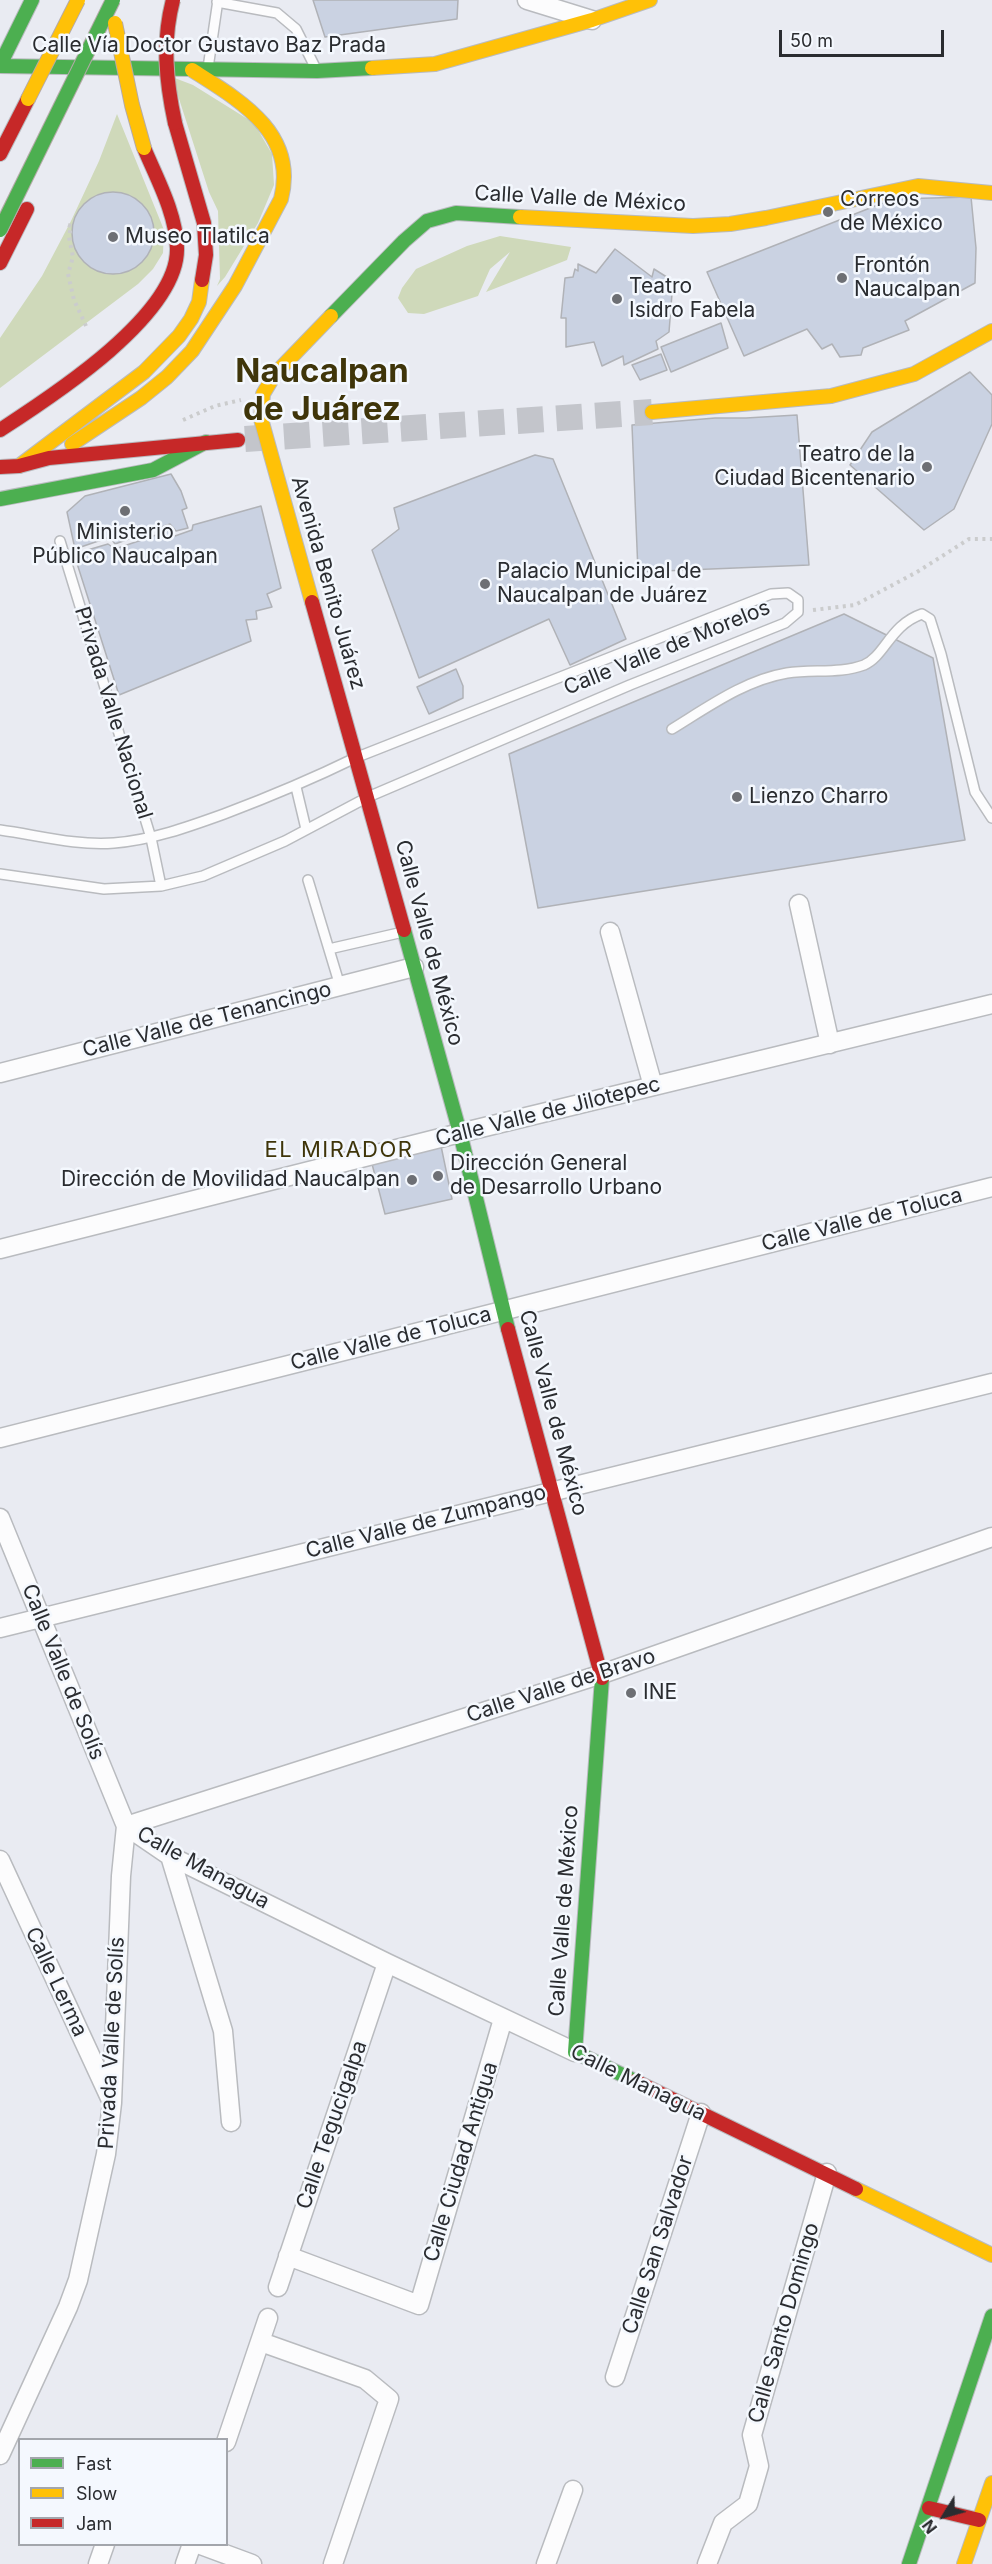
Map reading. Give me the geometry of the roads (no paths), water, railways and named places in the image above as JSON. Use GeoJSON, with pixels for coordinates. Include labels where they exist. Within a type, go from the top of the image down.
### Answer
{"type":"FeatureCollection","features":[{"type":"Feature","properties":{"kind":"main road"},"geometry":{"type":"LineString","coordinates":[[0,65],[32,0]]}},
{"type":"Feature","properties":{"kind":"main road"},"geometry":{"type":"LineString","coordinates":[[0,154],[78,0]]}},
{"type":"Feature","properties":{"kind":"main road"},"geometry":{"type":"LineString","coordinates":[[42,113],[99,0]]}},
{"type":"Feature","properties":{"kind":"main road"},"geometry":{"type":"LineString","coordinates":[[0,230],[114,0]]}},
{"type":"Feature","properties":{"kind":"main road"},"geometry":{"type":"LineString","coordinates":[[77,105],[127,0]]}},
{"type":"Feature","properties":{"kind":"main road"},"geometry":{"type":"LineString","coordinates":[[19,466],[144,372],[179,336],[191,320],[199,302],[206,255],[204,223],[175,123],[166,82],[165,41],[174,0]]}},
{"type":"Feature","properties":{"kind":"main road","name":"Calle Vía Doctor Gustavo Baz Prada"},"geometry":{"type":"LineString","coordinates":[[0,65],[317,71],[435,64],[592,20],[614,6],[650,0]]}},
{"type":"Feature","properties":{"kind":"main road"},"geometry":{"type":"LineString","coordinates":[[0,430],[38,406],[98,359],[146,314],[166,290],[176,262],[176,235],[144,148],[132,105],[116,23]]}},
{"type":"Feature","properties":{"kind":"main road"},"geometry":{"type":"LineString","coordinates":[[49,458],[141,399],[178,366],[198,342],[232,289],[282,196],[285,179],[280,152],[268,129],[249,110],[192,70]]}},
{"type":"Feature","properties":{"kind":"main road","name":"Calle Valle de México"},"geometry":{"type":"LineString","coordinates":[[261,419],[263,394],[275,374],[404,241],[427,222],[456,213],[693,226],[757,219],[918,186],[992,193]]}},
{"type":"Feature","properties":{"kind":"main road"},"geometry":{"type":"LineString","coordinates":[[0,263],[31,200]]}},
{"type":"Feature","properties":{"kind":"main road"},"geometry":{"type":"LineString","coordinates":[[652,412],[831,396],[914,374],[992,331]]}},
{"type":"Feature","properties":{"kind":"main road","name":"Avenida Benito Juárez"},"geometry":{"type":"LineString","coordinates":[[261,419],[355,758],[368,797]]}},
{"type":"Feature","properties":{"kind":"main road"},"geometry":{"type":"LineString","coordinates":[[0,467],[19,466],[49,458],[152,450],[238,440]]}},
{"type":"Feature","properties":{"kind":"main road"},"geometry":{"type":"LineString","coordinates":[[0,499],[153,470],[206,442]]}},
{"type":"Feature","properties":{"kind":"main road","name":"Calle Valle de México"},"geometry":{"type":"LineString","coordinates":[[368,797],[459,1133],[503,1311],[602,1674],[574,2052]]}},
{"type":"Feature","properties":{"kind":"main road","name":"Calle Managua"},"geometry":{"type":"LineString","coordinates":[[574,2052],[992,2255]]}},
{"type":"Feature","properties":{"kind":"main road"},"geometry":{"type":"LineString","coordinates":[[909,2564],[992,2316]]}},
{"type":"Feature","properties":{"kind":"main road"},"geometry":{"type":"LineString","coordinates":[[964,2564],[992,2483]]}},
{"type":"Feature","properties":{"kind":"main road"},"geometry":{"type":"LineString","coordinates":[[929,2508],[979,2520]]}},
{"type":"Feature","properties":{"kind":"street"},"geometry":{"type":"LineString","coordinates":[[527,0],[592,20]]}},
{"type":"Feature","properties":{"kind":"street"},"geometry":{"type":"LineString","coordinates":[[799,904],[830,1044]]}},
{"type":"Feature","properties":{"kind":"street"},"geometry":{"type":"LineString","coordinates":[[610,932],[653,1086]]}},
{"type":"Feature","properties":{"kind":"street","name":"Calle Valle de Tenancingo"},"geometry":{"type":"LineString","coordinates":[[0,1073],[414,967]]}},
{"type":"Feature","properties":{"kind":"street","name":"Calle Valle de Jilotepec"},"geometry":{"type":"LineString","coordinates":[[0,1249],[459,1133],[992,1004]]}},
{"type":"Feature","properties":{"kind":"street","name":"Calle Valle de Toluca"},"geometry":{"type":"LineString","coordinates":[[0,1438],[992,1187]]}},
{"type":"Feature","properties":{"kind":"street","name":"Calle Valle de Zumpango"},"geometry":{"type":"LineString","coordinates":[[0,1628],[992,1383]]}},
{"type":"Feature","properties":{"kind":"street","name":"Calle Valle de Solís"},"geometry":{"type":"LineString","coordinates":[[0,1518],[126,1826]]}},
{"type":"Feature","properties":{"kind":"street","name":"Calle Valle de Bravo"},"geometry":{"type":"LineString","coordinates":[[126,1826],[602,1674],[992,1537]]}},
{"type":"Feature","properties":{"kind":"street","name":"Calle Managua"},"geometry":{"type":"LineString","coordinates":[[126,1826],[170,1856],[387,1964],[574,2052]]}},
{"type":"Feature","properties":{"kind":"street","name":"Privada Valle de Solís"},"geometry":{"type":"LineString","coordinates":[[0,2455],[68,2307],[78,2280],[106,2154],[112,2103],[121,1876],[126,1826]]}},
{"type":"Feature","properties":{"kind":"street"},"geometry":{"type":"LineString","coordinates":[[170,1856],[223,2031],[231,2122]]}},
{"type":"Feature","properties":{"kind":"street","name":"Calle Lerma"},"geometry":{"type":"LineString","coordinates":[[0,1860],[112,2103]]}},
{"type":"Feature","properties":{"kind":"street","name":"Calle Tegucigalpa"},"geometry":{"type":"LineString","coordinates":[[278,2287],[387,1964]]}},
{"type":"Feature","properties":{"kind":"street","name":"Calle Ciudad Antigua"},"geometry":{"type":"LineString","coordinates":[[288,2256],[418,2305],[503,2019]]}},
{"type":"Feature","properties":{"kind":"street","name":"Calle San Salvador"},"geometry":{"type":"LineString","coordinates":[[615,2378],[701,2113]]}},
{"type":"Feature","properties":{"kind":"street","name":"Calle Santo Domingo"},"geometry":{"type":"LineString","coordinates":[[707,2564],[723,2523],[748,2504],[759,2466],[752,2435],[827,2173]]}},
{"type":"Feature","properties":{"kind":"street"},"geometry":{"type":"LineString","coordinates":[[227,2438],[268,2318]]}},
{"type":"Feature","properties":{"kind":"street"},"geometry":{"type":"LineString","coordinates":[[261,2342],[366,2379],[389,2399],[333,2564]]}},
{"type":"Feature","properties":{"kind":"street"},"geometry":{"type":"LineString","coordinates":[[546,2564],[573,2490]]}},
{"type":"Feature","properties":{"kind":"street"},"geometry":{"type":"LineString","coordinates":[[98,2564],[104,2546]]}},
{"type":"Feature","properties":{"kind":"street"},"geometry":{"type":"LineString","coordinates":[[185,2564],[191,2546]]}},
{"type":"Feature","properties":{"kind":"street"},"geometry":{"type":"LineString","coordinates":[[203,2546],[252,2564]]}},
{"type":"Feature","properties":{"kind":"lane"},"geometry":{"type":"LineString","coordinates":[[207,70],[218,1],[277,13],[296,29],[317,71]]}},
{"type":"Feature","properties":{"kind":"lane","name":"Privada Valle Nacional"},"geometry":{"type":"LineString","coordinates":[[60,541],[151,837],[160,886]]}},
{"type":"Feature","properties":{"kind":"lane","name":"Calle Valle de Morelos"},"geometry":{"type":"LineString","coordinates":[[0,830],[82,842],[113,843],[151,837],[185,828],[296,787],[355,758],[771,594],[788,593],[798,600],[798,612],[785,623],[630,685],[368,797],[306,830],[203,876],[160,886],[104,889],[0,874]]}},
{"type":"Feature","properties":{"kind":"lane"},"geometry":{"type":"LineString","coordinates":[[672,729],[719,699],[757,680],[809,670],[844,670],[867,664],[901,625],[910,618],[922,614],[930,619],[941,654],[975,792],[992,818]]}},
{"type":"Feature","properties":{"kind":"lane"},"geometry":{"type":"LineString","coordinates":[[296,787],[306,830]]}},
{"type":"Feature","properties":{"kind":"lane"},"geometry":{"type":"LineString","coordinates":[[308,880],[340,986]]}},
{"type":"Feature","properties":{"kind":"lane"},"geometry":{"type":"LineString","coordinates":[[329,949],[403,932]]}},
{"type":"Feature","properties":{"kind":"tunnel"},"geometry":{"type":"LineString","coordinates":[[245,439],[652,412]]}},
{"type":"Feature","properties":{"kind":"place","name":"Correos de México"},"geometry":{"type":"Point","coordinates":[828,212]}},
{"type":"Feature","properties":{"kind":"place","name":"Museo Tlatilca"},"geometry":{"type":"Point","coordinates":[113,237]}},
{"type":"Feature","properties":{"kind":"place","name":"Frontón Naucalpan"},"geometry":{"type":"Point","coordinates":[842,278]}},
{"type":"Feature","properties":{"kind":"place","name":"Teatro Isidro Fabela"},"geometry":{"type":"Point","coordinates":[617,299]}},
{"type":"Feature","properties":{"kind":"place","name":"Teatro de la Ciudad Bicentenario"},"geometry":{"type":"Point","coordinates":[927,467]}},
{"type":"Feature","properties":{"kind":"place","name":"Ministerio Público Naucalpan"},"geometry":{"type":"Point","coordinates":[125,511]}},
{"type":"Feature","properties":{"kind":"place","name":"Palacio Municipal de Naucalpan de Juárez"},"geometry":{"type":"Point","coordinates":[485,584]}},
{"type":"Feature","properties":{"kind":"place","name":"Lienzo Charro"},"geometry":{"type":"Point","coordinates":[737,797]}},
{"type":"Feature","properties":{"kind":"place","name":"Dirección General de Desarrollo Urbano"},"geometry":{"type":"Point","coordinates":[438,1176]}},
{"type":"Feature","properties":{"kind":"place","name":"Dirección de Movilidad Naucalpan"},"geometry":{"type":"Point","coordinates":[412,1180]}},
{"type":"Feature","properties":{"kind":"place","name":"INE"},"geometry":{"type":"Point","coordinates":[631,1693]}},
{"type":"Feature","properties":{"kind":"district","name":"Naucalpan de Juárez"},"geometry":{"type":"Point","coordinates":[322,391]}},
{"type":"Feature","properties":{"kind":"district","name":"EL MIRADOR"},"geometry":{"type":"Point","coordinates":[339,1150]}}]}
